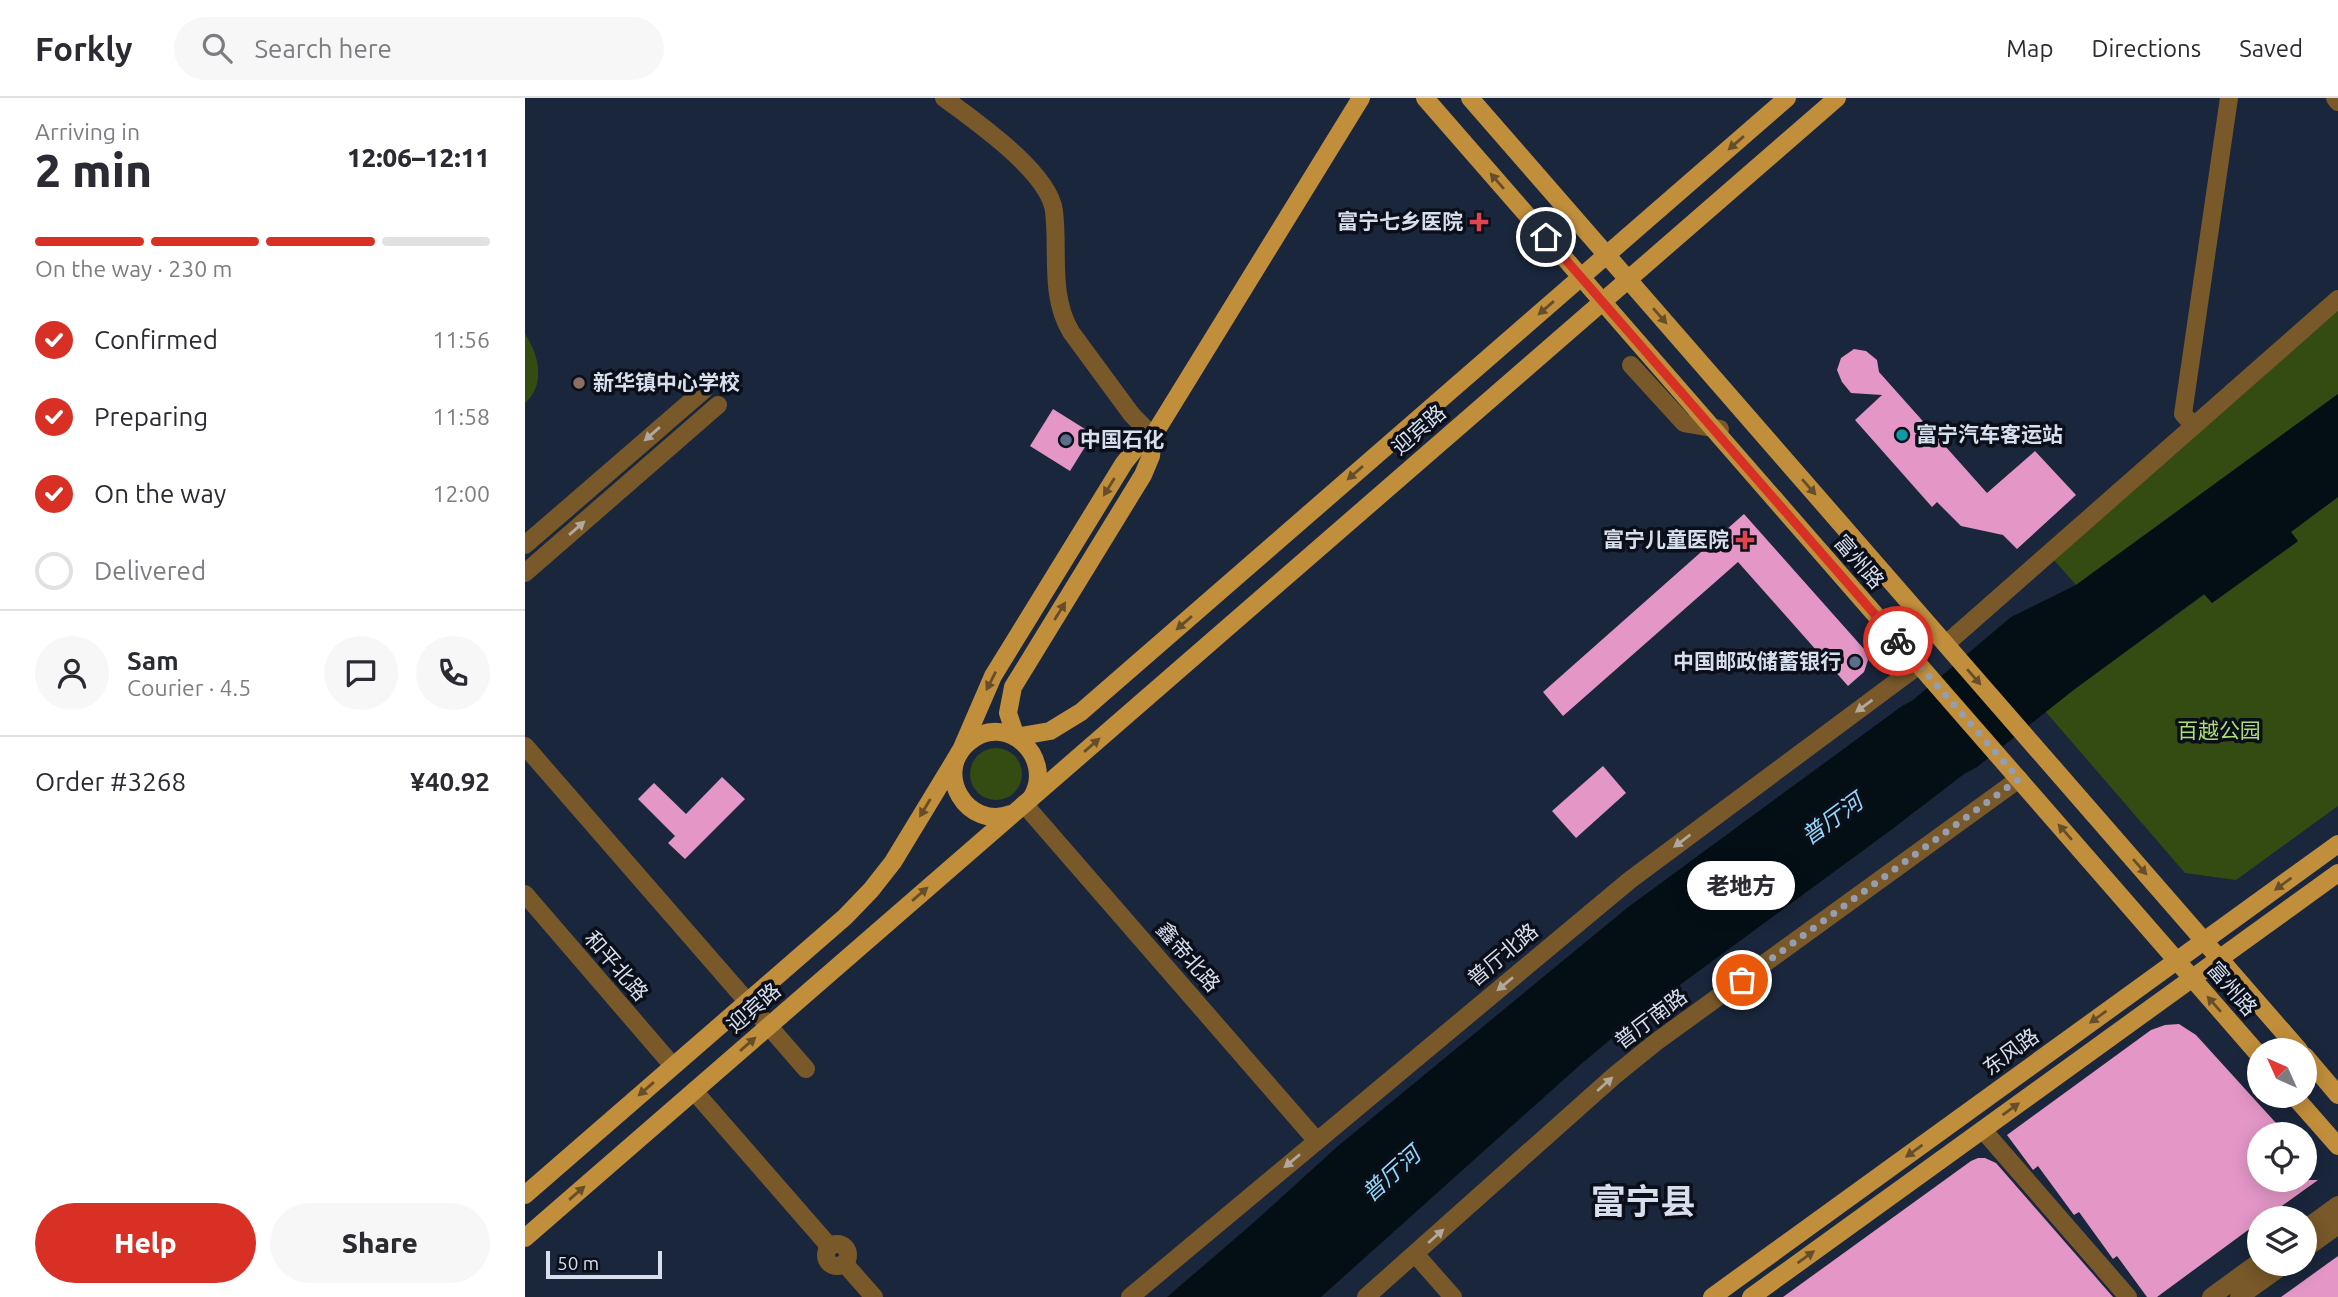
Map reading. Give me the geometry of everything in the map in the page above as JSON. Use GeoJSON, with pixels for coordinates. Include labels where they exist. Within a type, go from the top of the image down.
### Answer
{"type":"FeatureCollection","features":[{"type":"Feature","properties":{"kind":"main road"},"geometry":{"type":"LineString","coordinates":[[1153,436],[1151,456],[1143,475],[1013,687],[1008,713],[1016,737],[1025,743],[1036,760],[1038,780],[1023,805],[995,818],[975,812],[960,799],[955,789],[953,769],[993,676],[1124,463],[1136,448],[1153,436],[1361,98]]}},
{"type":"Feature","properties":{"kind":"main road","name":"富州路"},"geometry":{"type":"LineString","coordinates":[[1425,98],[2247,1041]]}},
{"type":"Feature","properties":{"kind":"main road","name":"富州路"},"geometry":{"type":"LineString","coordinates":[[1470,98],[2289,1038]]}},
{"type":"Feature","properties":{"kind":"main road","name":"迎宾路"},"geometry":{"type":"LineString","coordinates":[[525,1195],[845,917],[893,862],[961,750],[977,736],[997,732],[1016,737],[1050,731],[1072,719],[1787,98]]}},
{"type":"Feature","properties":{"kind":"main road","name":"迎宾路"},"geometry":{"type":"LineString","coordinates":[[525,1238],[1837,98]]}},
{"type":"Feature","properties":{"kind":"main road","name":"东风路"},"geometry":{"type":"LineString","coordinates":[[1712,1297],[2338,844]]}},
{"type":"Feature","properties":{"kind":"main road"},"geometry":{"type":"LineString","coordinates":[[1751,1297],[2338,873]]}},
{"type":"Feature","properties":{"kind":"main road"},"geometry":{"type":"LineString","coordinates":[[2317,1070],[2338,1095]]}},
{"type":"Feature","properties":{"kind":"main road"},"geometry":{"type":"LineString","coordinates":[[2305,1108],[2338,1146]]}},
{"type":"Feature","properties":{"kind":"street"},"geometry":{"type":"LineString","coordinates":[[944,98],[1012,152],[1048,194],[1054,211],[1058,301],[1062,317],[1132,415],[1153,436]]}},
{"type":"Feature","properties":{"kind":"street"},"geometry":{"type":"LineString","coordinates":[[2194,426],[2183,414],[2229,98]]}},
{"type":"Feature","properties":{"kind":"street"},"geometry":{"type":"LineString","coordinates":[[1945,644],[2338,299]]}},
{"type":"Feature","properties":{"kind":"street"},"geometry":{"type":"LineString","coordinates":[[1631,365],[1683,423],[1720,429]]}},
{"type":"Feature","properties":{"kind":"street"},"geometry":{"type":"LineString","coordinates":[[525,545],[704,390]]}},
{"type":"Feature","properties":{"kind":"street"},"geometry":{"type":"LineString","coordinates":[[525,573],[718,405]]}},
{"type":"Feature","properties":{"kind":"street","name":"普厅北路"},"geometry":{"type":"LineString","coordinates":[[1130,1297],[1630,880],[1919,665]]}},
{"type":"Feature","properties":{"kind":"street"},"geometry":{"type":"LineString","coordinates":[[525,746],[806,1069]]}},
{"type":"Feature","properties":{"kind":"street","name":"普厅南路"},"geometry":{"type":"LineString","coordinates":[[1366,1297],[1655,1042],[2019,779]]}},
{"type":"Feature","properties":{"kind":"street","name":"鑫帝北路"},"geometry":{"type":"LineString","coordinates":[[1023,805],[1317,1141]]}},
{"type":"Feature","properties":{"kind":"street","name":"和平北路"},"geometry":{"type":"LineString","coordinates":[[525,894],[673,1066]]}},
{"type":"Feature","properties":{"kind":"street"},"geometry":{"type":"LineString","coordinates":[[694,1091],[830,1247],[826,1255],[829,1262],[835,1265],[844,1263],[874,1297]]}},
{"type":"Feature","properties":{"kind":"street"},"geometry":{"type":"LineString","coordinates":[[1983,1130],[2128,1297]]}},
{"type":"Feature","properties":{"kind":"street"},"geometry":{"type":"LineString","coordinates":[[2317,1220],[2338,1205]]}},
{"type":"Feature","properties":{"kind":"street"},"geometry":{"type":"LineString","coordinates":[[2317,1240],[2338,1225]]}},
{"type":"Feature","properties":{"kind":"street"},"geometry":{"type":"LineString","coordinates":[[1416,1255],[1453,1297]]}},
{"type":"Feature","properties":{"kind":"street"},"geometry":{"type":"LineString","coordinates":[[2211,1297],[2247,1271]]}},
{"type":"Feature","properties":{"kind":"street"},"geometry":{"type":"LineString","coordinates":[[2239,1297],[2268,1276]]}},
{"type":"Feature","properties":{"kind":"green space"},"geometry":{"type":"Polygon","coordinates":[[[2338,311],[2338,394],[2076,585],[2053,559],[2338,311]]]}},
{"type":"Feature","properties":{"kind":"green space"},"geometry":{"type":"Polygon","coordinates":[[[525,334],[537,360],[538,379],[532,396],[525,403],[525,334]]]}},
{"type":"Feature","properties":{"kind":"green space","name":"百越公园"},"geometry":{"type":"Polygon","coordinates":[[[2338,497],[2338,806],[2236,880],[2185,873],[2045,711],[2205,594],[2212,603],[2297,542],[2290,532],[2338,497]]]}},
{"type":"Feature","properties":{"kind":"green space"},"geometry":{"type":"Polygon","coordinates":[[[996,748],[1006,750],[1014,756],[1020,764],[1020,784],[1014,792],[1006,798],[996,800],[986,798],[978,792],[972,784],[970,774],[972,764],[978,756],[986,750],[996,748]]]}},
{"type":"Feature","properties":{"kind":"water","name":"普厅河"},"geometry":{"type":"Polygon","coordinates":[[[2338,394],[2338,497],[2291,532],[2298,541],[2212,603],[2204,594],[2076,688],[1977,767],[1643,1012],[1321,1297],[1167,1297],[1338,1146],[1627,908],[1913,700],[2011,617],[2076,585],[2338,394]]]}},
{"type":"Feature","properties":{"kind":"building","name":"富宁汽车客运站"},"geometry":{"type":"Polygon","coordinates":[[[1854,349],[1866,351],[1877,360],[1879,372],[1987,493],[2035,451],[2076,495],[2017,549],[2003,535],[1961,526],[1937,502],[1932,507],[1855,420],[1882,395],[1851,393],[1842,382],[1837,370],[1841,358],[1854,349]]]}},
{"type":"Feature","properties":{"kind":"building"},"geometry":{"type":"Polygon","coordinates":[[[1053,409],[1093,434],[1070,471],[1030,446],[1053,409]]]}},
{"type":"Feature","properties":{"kind":"building"},"geometry":{"type":"Polygon","coordinates":[[[1744,514],[1864,649],[1868,660],[1864,672],[1848,686],[1738,562],[1563,716],[1543,692],[1744,514]]]}},
{"type":"Feature","properties":{"kind":"building"},"geometry":{"type":"Polygon","coordinates":[[[1603,766],[1626,793],[1576,838],[1552,811],[1603,766]]]}},
{"type":"Feature","properties":{"kind":"building"},"geometry":{"type":"Polygon","coordinates":[[[722,777],[745,799],[685,859],[668,843],[675,836],[638,799],[654,783],[686,814],[722,777]]]}},
{"type":"Feature","properties":{"kind":"building"},"geometry":{"type":"Polygon","coordinates":[[[2179,1024],[2196,1035],[2247,1091],[2247,1108],[2262,1108],[2275,1122],[2247,1122],[2247,1192],[2301,1192],[2282,1206],[2247,1206],[2247,1231],[2157,1297],[2147,1297],[2117,1256],[2113,1259],[2079,1212],[2074,1215],[2038,1166],[2033,1170],[2007,1135],[2151,1030],[2179,1024]]]}},
{"type":"Feature","properties":{"kind":"building"},"geometry":{"type":"Polygon","coordinates":[[[1978,1158],[1996,1163],[2113,1297],[1783,1297],[1971,1161],[1978,1158]]]}},
{"type":"Feature","properties":{"kind":"building"},"geometry":{"type":"Polygon","coordinates":[[[2338,1256],[2338,1297],[2281,1297],[2310,1276],[2317,1276],[2317,1271],[2338,1256]]]}},
{"type":"Feature","properties":{"kind":"way so far"},"geometry":{"type":"LineString","coordinates":[[1742,980],[2019,779],[1898,641]]}},
{"type":"Feature","properties":{"kind":"place","name":"富宁七乡医院"},"geometry":{"type":"Point","coordinates":[1479,222]}},
{"type":"Feature","properties":{"kind":"place","name":"新华镇中心学校"},"geometry":{"type":"Point","coordinates":[579,383]}},
{"type":"Feature","properties":{"kind":"place","name":"富宁汽车客运站"},"geometry":{"type":"Point","coordinates":[1902,435]}},
{"type":"Feature","properties":{"kind":"place","name":"中国石化"},"geometry":{"type":"Point","coordinates":[1066,440]}},
{"type":"Feature","properties":{"kind":"place","name":"富宁儿童医院"},"geometry":{"type":"Point","coordinates":[1745,540]}},
{"type":"Feature","properties":{"kind":"place","name":"中国邮政储蓄银行"},"geometry":{"type":"Point","coordinates":[1855,662]}},
{"type":"Feature","properties":{"kind":"place","name":"老地方"},"geometry":{"type":"Point","coordinates":[1742,980]}},
{"type":"Feature","properties":{"kind":"district","name":"富宁县"},"geometry":{"type":"Point","coordinates":[1643,1202]}},
{"type":"Feature","properties":{"kind":"route"},"geometry":{"type":"LineString","coordinates":[[1546,237],[1898,641]]}}]}
